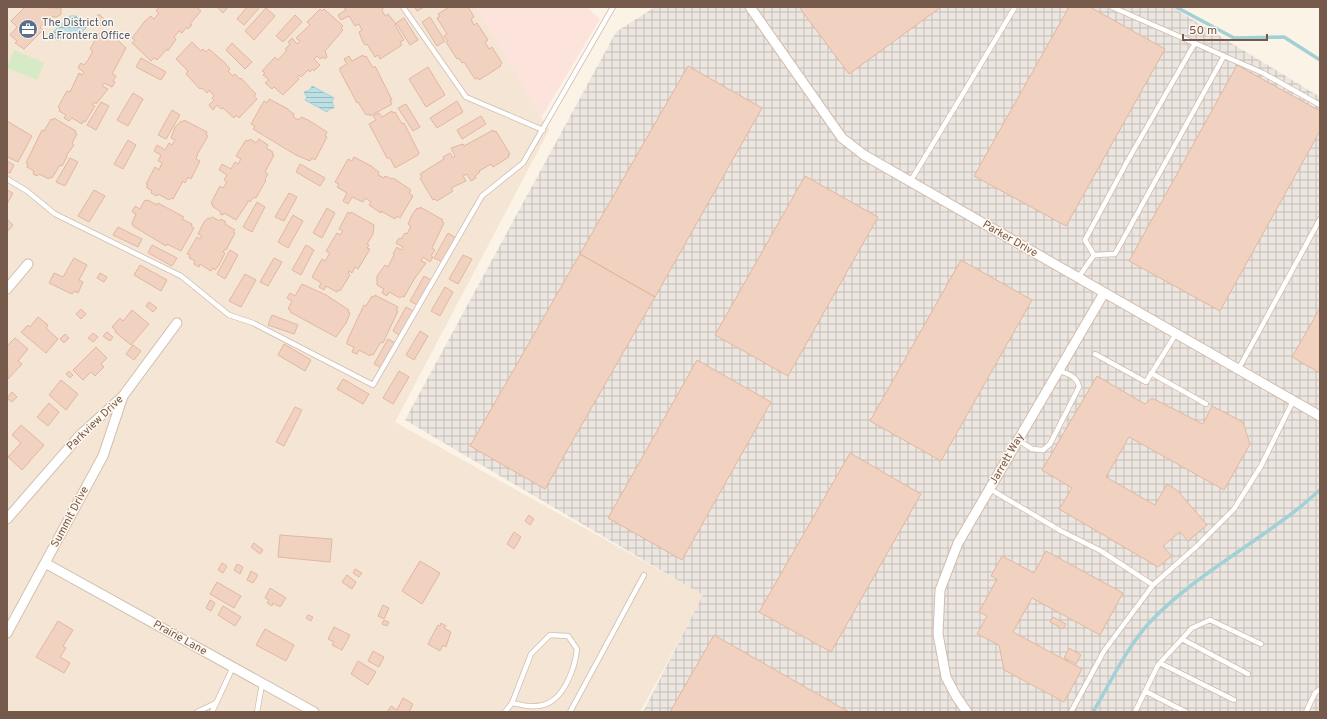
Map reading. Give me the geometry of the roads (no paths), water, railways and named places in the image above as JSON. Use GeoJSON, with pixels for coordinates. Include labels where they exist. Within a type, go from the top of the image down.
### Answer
{"type":"FeatureCollection","features":[{"type":"Feature","properties":{"kind":"street","name":"Parker Drive"},"geometry":{"type":"LineString","coordinates":[[750,7],[842,138],[864,155],[1320,416]]}},
{"type":"Feature","properties":{"kind":"street"},"geometry":{"type":"LineString","coordinates":[[7,289],[28,264]]}},
{"type":"Feature","properties":{"kind":"street","name":"Jarrett Way"},"geometry":{"type":"LineString","coordinates":[[967,712],[956,696],[946,677],[938,634],[940,590],[958,543],[1104,293]]}},
{"type":"Feature","properties":{"kind":"street","name":"Parkview Drive"},"geometry":{"type":"LineString","coordinates":[[7,519],[80,435],[123,396],[177,323]]}},
{"type":"Feature","properties":{"kind":"street","name":"Summit Drive"},"geometry":{"type":"LineString","coordinates":[[7,633],[103,456],[123,396]]}},
{"type":"Feature","properties":{"kind":"street","name":"Prairie Lane"},"geometry":{"type":"LineString","coordinates":[[45,563],[314,712]]}},
{"type":"Feature","properties":{"kind":"lane"},"geometry":{"type":"LineString","coordinates":[[403,7],[466,98],[543,130]]}},
{"type":"Feature","properties":{"kind":"lane"},"geometry":{"type":"LineString","coordinates":[[7,179],[27,191],[55,214],[181,276],[229,315],[253,322],[374,385],[482,196],[523,163],[612,7]]}},
{"type":"Feature","properties":{"kind":"lane"},"geometry":{"type":"LineString","coordinates":[[910,182],[1015,7]]}},
{"type":"Feature","properties":{"kind":"lane"},"geometry":{"type":"LineString","coordinates":[[1112,7],[1263,73],[1320,105]]}},
{"type":"Feature","properties":{"kind":"lane"},"geometry":{"type":"LineString","coordinates":[[1094,255],[1085,240],[1128,160],[1195,43]]}},
{"type":"Feature","properties":{"kind":"lane"},"geometry":{"type":"LineString","coordinates":[[1094,255],[1115,254],[1224,56]]}},
{"type":"Feature","properties":{"kind":"lane"},"geometry":{"type":"LineString","coordinates":[[1238,370],[1320,219]]}},
{"type":"Feature","properties":{"kind":"lane"},"geometry":{"type":"LineString","coordinates":[[1078,278],[1094,255]]}},
{"type":"Feature","properties":{"kind":"lane"},"geometry":{"type":"LineString","coordinates":[[1095,354],[1146,382],[1176,334]]}},
{"type":"Feature","properties":{"kind":"lane"},"geometry":{"type":"LineString","coordinates":[[1018,440],[1032,449],[1043,450],[1050,444],[1075,399],[1079,387],[1078,381],[1074,377],[1059,370]]}},
{"type":"Feature","properties":{"kind":"lane"},"geometry":{"type":"LineString","coordinates":[[1151,373],[1206,404]]}},
{"type":"Feature","properties":{"kind":"lane"},"geometry":{"type":"LineString","coordinates":[[1071,712],[1104,651],[1153,585],[1197,546],[1234,509],[1260,466],[1293,401]]}},
{"type":"Feature","properties":{"kind":"lane"},"geometry":{"type":"LineString","coordinates":[[990,489],[1061,531],[1101,551],[1153,585]]}},
{"type":"Feature","properties":{"kind":"lane"},"geometry":{"type":"LineString","coordinates":[[570,712],[644,576]]}},
{"type":"Feature","properties":{"kind":"lane"},"geometry":{"type":"LineString","coordinates":[[1135,712],[1160,663],[1192,628],[1210,620],[1261,644]]}},
{"type":"Feature","properties":{"kind":"lane"},"geometry":{"type":"LineString","coordinates":[[506,712],[512,703],[531,654],[550,635],[568,636],[577,649],[575,667],[561,692],[544,705],[527,706],[512,703]]}},
{"type":"Feature","properties":{"kind":"lane"},"geometry":{"type":"LineString","coordinates":[[1182,639],[1248,674]]}},
{"type":"Feature","properties":{"kind":"lane"},"geometry":{"type":"LineString","coordinates":[[1160,663],[1234,700]]}},
{"type":"Feature","properties":{"kind":"lane"},"geometry":{"type":"LineString","coordinates":[[212,712],[233,667]]}},
{"type":"Feature","properties":{"kind":"lane"},"geometry":{"type":"LineString","coordinates":[[257,712],[262,684]]}},
{"type":"Feature","properties":{"kind":"lane"},"geometry":{"type":"LineString","coordinates":[[1306,712],[1315,694],[1320,689]]}},
{"type":"Feature","properties":{"kind":"lane"},"geometry":{"type":"LineString","coordinates":[[1145,691],[1186,712]]}},
{"type":"Feature","properties":{"kind":"lane"},"geometry":{"type":"LineString","coordinates":[[197,712],[216,703]]}},
{"type":"Feature","properties":{"kind":"water"},"geometry":{"type":"Polygon","coordinates":[[[70,16],[76,16],[87,27],[76,37],[69,31],[58,41],[51,34],[70,16]]]}},
{"type":"Feature","properties":{"kind":"water"},"geometry":{"type":"Polygon","coordinates":[[[312,86],[334,98],[332,101],[334,108],[329,109],[327,112],[305,100],[307,97],[304,92],[310,90],[312,86]]]}},
{"type":"Feature","properties":{"kind":"waterway"},"geometry":{"type":"LineString","coordinates":[[1176,7],[1234,38],[1284,37],[1320,60]]}},
{"type":"Feature","properties":{"kind":"waterway"},"geometry":{"type":"LineString","coordinates":[[1093,712],[1126,654],[1141,632],[1165,607],[1216,567],[1270,530],[1320,490]]}},
{"type":"Feature","properties":{"kind":"place","name":"The District on La Frontera Office"},"geometry":{"type":"Point","coordinates":[28,29]}}]}
